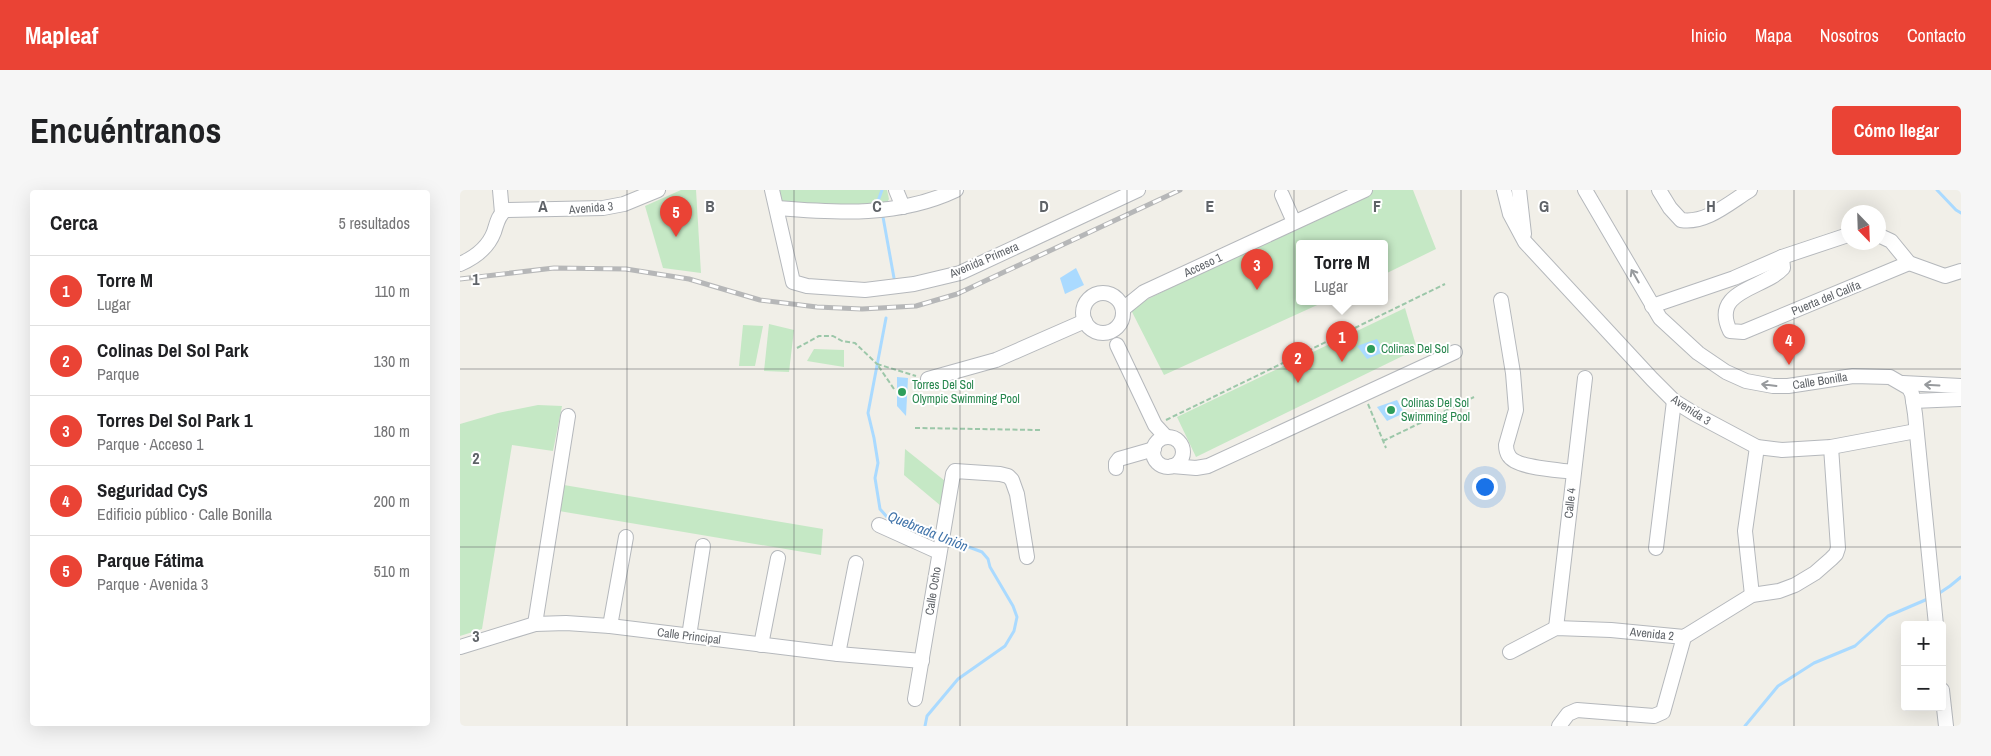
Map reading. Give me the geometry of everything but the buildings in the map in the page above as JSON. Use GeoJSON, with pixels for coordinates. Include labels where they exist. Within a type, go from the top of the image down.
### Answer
{"type":"FeatureCollection","features":[{"type":"Feature","properties":{"kind":"street"},"geometry":{"type":"LineString","coordinates":[[460,264],[480,252],[490,241],[502,213],[500,190]]}},
{"type":"Feature","properties":{"kind":"street","name":"Avenida 3"},"geometry":{"type":"LineString","coordinates":[[502,213],[511,209],[565,210],[602,208],[624,204],[658,190]]}},
{"type":"Feature","properties":{"kind":"street"},"geometry":{"type":"LineString","coordinates":[[772,190],[777,208],[827,212],[866,212],[903,208],[942,197],[956,190]]}},
{"type":"Feature","properties":{"kind":"street"},"geometry":{"type":"LineString","coordinates":[[896,190],[903,208]]}},
{"type":"Feature","properties":{"kind":"street","name":"Avenida Primera"},"geometry":{"type":"LineString","coordinates":[[777,208],[794,283],[807,286],[865,290],[914,284],[960,273],[1138,190]]}},
{"type":"Feature","properties":{"kind":"street","name":"Acceso 1"},"geometry":{"type":"LineString","coordinates":[[1119,303],[1294,222],[1347,195],[1365,190]]}},
{"type":"Feature","properties":{"kind":"street","name":"Avenida 3"},"geometry":{"type":"LineString","coordinates":[[1504,190],[1510,214],[1525,242],[1674,401],[1729,434],[1757,447],[1782,450],[1831,447],[1916,431]]}},
{"type":"Feature","properties":{"kind":"street"},"geometry":{"type":"LineString","coordinates":[[1519,190],[1525,242]]}},
{"type":"Feature","properties":{"kind":"street","name":"Calle Bonilla"},"geometry":{"type":"LineString","coordinates":[[1585,190],[1660,318],[1698,353],[1726,372],[1746,381],[1773,386],[1788,386],[1852,376],[1890,377],[1903,383],[1961,386]]}},
{"type":"Feature","properties":{"kind":"street"},"geometry":{"type":"LineString","coordinates":[[1659,190],[1670,208],[1681,220],[1692,222],[1708,216],[1750,190]]}},
{"type":"Feature","properties":{"kind":"street"},"geometry":{"type":"LineString","coordinates":[[1282,195],[1294,222]]}},
{"type":"Feature","properties":{"kind":"street"},"geometry":{"type":"LineString","coordinates":[[1652,306],[1734,278],[1782,257],[1841,237]]}},
{"type":"Feature","properties":{"kind":"street"},"geometry":{"type":"LineString","coordinates":[[1886,239],[1891,241],[1909,263],[1945,276],[1961,271]]}},
{"type":"Feature","properties":{"kind":"street","name":"Puerta del Califa"},"geometry":{"type":"LineString","coordinates":[[1782,257],[1783,268],[1776,275],[1745,289],[1731,301],[1725,312],[1726,324],[1730,331],[1743,332],[1909,263]]}},
{"type":"Feature","properties":{"kind":"street"},"geometry":{"type":"LineString","coordinates":[[1105,294],[1119,303],[1121,322],[1110,330],[1096,332],[1085,321],[1084,310],[1089,299],[1094,296],[1105,294]]}},
{"type":"Feature","properties":{"kind":"street"},"geometry":{"type":"LineString","coordinates":[[1501,300],[1513,373],[1516,410],[1506,451],[1509,457],[1520,464],[1573,472]]}},
{"type":"Feature","properties":{"kind":"street"},"geometry":{"type":"LineString","coordinates":[[928,379],[996,360],[1085,321]]}},
{"type":"Feature","properties":{"kind":"street"},"geometry":{"type":"LineString","coordinates":[[1110,330],[1162,441],[1156,460],[1161,464],[1184,462],[1208,466],[1455,352]]}},
{"type":"Feature","properties":{"kind":"street","name":"Calle 4"},"geometry":{"type":"LineString","coordinates":[[1556,628],[1585,378]]}},
{"type":"Feature","properties":{"kind":"street"},"geometry":{"type":"LineString","coordinates":[[1903,383],[1912,394],[1913,401],[1936,621]]}},
{"type":"Feature","properties":{"kind":"street"},"geometry":{"type":"LineString","coordinates":[[1913,401],[1961,399]]}},
{"type":"Feature","properties":{"kind":"street"},"geometry":{"type":"LineString","coordinates":[[1656,548],[1674,401]]}},
{"type":"Feature","properties":{"kind":"street"},"geometry":{"type":"LineString","coordinates":[[535,624],[568,416]]}},
{"type":"Feature","properties":{"kind":"street"},"geometry":{"type":"LineString","coordinates":[[1116,468],[1116,463],[1119,459],[1172,437],[1181,444],[1184,462]]}},
{"type":"Feature","properties":{"kind":"street"},"geometry":{"type":"LineString","coordinates":[[1752,595],[1745,531],[1757,447]]}},
{"type":"Feature","properties":{"kind":"street","name":"Avenida 2"},"geometry":{"type":"LineString","coordinates":[[1510,652],[1556,628],[1611,630],[1684,637],[1752,595],[1779,591],[1795,585],[1815,573],[1836,554],[1838,548],[1831,447]]}},
{"type":"Feature","properties":{"kind":"street","name":"Calle Ocho"},"geometry":{"type":"LineString","coordinates":[[915,699],[941,542],[955,471],[1008,476],[1015,488],[1027,557]]}},
{"type":"Feature","properties":{"kind":"street"},"geometry":{"type":"LineString","coordinates":[[879,525],[941,542]]}},
{"type":"Feature","properties":{"kind":"street"},"geometry":{"type":"LineString","coordinates":[[610,626],[626,537]]}},
{"type":"Feature","properties":{"kind":"street"},"geometry":{"type":"LineString","coordinates":[[689,636],[702,546]]}},
{"type":"Feature","properties":{"kind":"street"},"geometry":{"type":"LineString","coordinates":[[761,645],[778,558]]}},
{"type":"Feature","properties":{"kind":"street"},"geometry":{"type":"LineString","coordinates":[[838,654],[856,563]]}},
{"type":"Feature","properties":{"kind":"street","name":"Calle Principal"},"geometry":{"type":"LineString","coordinates":[[460,647],[535,624],[566,623],[610,626],[838,654],[922,661]]}},
{"type":"Feature","properties":{"kind":"street"},"geometry":{"type":"LineString","coordinates":[[1559,726],[1568,714],[1578,710],[1659,715],[1666,706],[1684,637]]}},
{"type":"Feature","properties":{"kind":"street"},"geometry":{"type":"LineString","coordinates":[[1944,711],[1946,726]]}},
{"type":"Feature","properties":{"kind":"path"},"geometry":{"type":"LineString","coordinates":[[1155,425],[1445,284]]}},
{"type":"Feature","properties":{"kind":"path"},"geometry":{"type":"LineString","coordinates":[[797,348],[819,336],[834,336],[842,341],[855,342],[877,364],[894,389]]}},
{"type":"Feature","properties":{"kind":"path"},"geometry":{"type":"LineString","coordinates":[[877,364],[928,379]]}},
{"type":"Feature","properties":{"kind":"path"},"geometry":{"type":"LineString","coordinates":[[1364,394],[1386,448]]}},
{"type":"Feature","properties":{"kind":"path"},"geometry":{"type":"LineString","coordinates":[[1383,441],[1474,397]]}},
{"type":"Feature","properties":{"kind":"path"},"geometry":{"type":"LineString","coordinates":[[915,428],[1040,430]]}},
{"type":"Feature","properties":{"kind":"path"},"geometry":{"type":"LineString","coordinates":[[1162,441],[1182,440],[1184,462]]}},
{"type":"Feature","properties":{"kind":"green space"},"geometry":{"type":"Polygon","coordinates":[[[681,190],[696,190],[701,273],[663,268],[645,206],[681,190]]]}},
{"type":"Feature","properties":{"kind":"green space"},"geometry":{"type":"Polygon","coordinates":[[[776,190],[887,190],[889,199],[887,203],[874,207],[779,202],[776,190]]]}},
{"type":"Feature","properties":{"kind":"green space"},"geometry":{"type":"Polygon","coordinates":[[[1367,190],[1413,190],[1436,249],[1388,273],[1388,240],[1296,240],[1296,305],[1317,305],[1164,375],[1130,308],[1367,190]]]}},
{"type":"Feature","properties":{"kind":"green space"},"geometry":{"type":"Polygon","coordinates":[[[1405,308],[1417,349],[1196,457],[1177,417],[1405,308]]]}},
{"type":"Feature","properties":{"kind":"green space"},"geometry":{"type":"Polygon","coordinates":[[[769,324],[794,330],[789,372],[764,371],[769,324]]]}},
{"type":"Feature","properties":{"kind":"green space"},"geometry":{"type":"Polygon","coordinates":[[[743,325],[763,326],[755,366],[739,366],[743,325]]]}},
{"type":"Feature","properties":{"kind":"green space"},"geometry":{"type":"Polygon","coordinates":[[[814,349],[844,350],[844,367],[807,361],[814,349]]]}},
{"type":"Feature","properties":{"kind":"green space"},"geometry":{"type":"Polygon","coordinates":[[[538,405],[562,406],[553,451],[512,445],[482,629],[460,636],[460,424],[498,413],[538,405]]]}},
{"type":"Feature","properties":{"kind":"green space"},"geometry":{"type":"Polygon","coordinates":[[[905,449],[945,481],[941,506],[904,475],[905,449]]]}},
{"type":"Feature","properties":{"kind":"green space"},"geometry":{"type":"Polygon","coordinates":[[[564,485],[823,529],[821,555],[559,511],[564,485]]]}},
{"type":"Feature","properties":{"kind":"water"},"geometry":{"type":"Polygon","coordinates":[[[1076,268],[1084,285],[1065,294],[1060,278],[1076,268]]]}},
{"type":"Feature","properties":{"kind":"water","name":"Colinas Del Sol"},"geometry":{"type":"Polygon","coordinates":[[[1377,339],[1384,352],[1367,359],[1357,346],[1377,339]]]}},
{"type":"Feature","properties":{"kind":"water","name":"Torres Del Sol Olympic Swimming Pool"},"geometry":{"type":"Polygon","coordinates":[[[897,377],[908,378],[906,416],[897,406],[897,377]]]}},
{"type":"Feature","properties":{"kind":"water","name":"Colinas Del Sol Swimming Pool"},"geometry":{"type":"Polygon","coordinates":[[[1397,400],[1404,413],[1387,421],[1377,407],[1397,400]]]}},
{"type":"Feature","properties":{"kind":"waterway","name":"Quebrada Unión"},"geometry":{"type":"LineString","coordinates":[[879,205],[878,201],[882,190]]}},
{"type":"Feature","properties":{"kind":"waterway"},"geometry":{"type":"LineString","coordinates":[[1937,190],[1961,213]]}},
{"type":"Feature","properties":{"kind":"waterway","name":"Quebrada Unión"},"geometry":{"type":"LineString","coordinates":[[883,217],[894,278]]}},
{"type":"Feature","properties":{"kind":"waterway","name":"Quebrada Unión"},"geometry":{"type":"LineString","coordinates":[[886,318],[868,413],[878,463],[875,478],[880,509],[887,517],[939,536]]}},
{"type":"Feature","properties":{"kind":"waterway","name":"Quebrada Unión"},"geometry":{"type":"LineString","coordinates":[[925,726],[927,716],[958,679],[1005,646],[1014,631],[1017,617],[1013,606],[990,567],[988,559],[982,552],[945,538]]}},
{"type":"Feature","properties":{"kind":"waterway"},"geometry":{"type":"LineString","coordinates":[[1938,594],[1961,577]]}},
{"type":"Feature","properties":{"kind":"waterway"},"geometry":{"type":"LineString","coordinates":[[1745,726],[1778,686],[1814,663],[1855,646],[1888,616],[1930,598]]}},
{"type":"Feature","properties":{"kind":"railway"},"geometry":{"type":"LineString","coordinates":[[460,279],[554,268],[626,269],[689,279],[760,300],[817,307],[862,309],[916,306],[957,294],[1180,190]]}},
{"type":"Feature","properties":{"kind":"place","name":"Parque Fátima"},"geometry":{"type":"Point","coordinates":[676,237]}},
{"type":"Feature","properties":{"kind":"place","name":"Torres Del Sol Park 1"},"geometry":{"type":"Point","coordinates":[1257,290]}},
{"type":"Feature","properties":{"kind":"place","name":"Colinas Del Sol"},"geometry":{"type":"Point","coordinates":[1371,349]}},
{"type":"Feature","properties":{"kind":"place","name":"Torre M"},"geometry":{"type":"Point","coordinates":[1342,362]}},
{"type":"Feature","properties":{"kind":"place","name":"Seguridad CyS"},"geometry":{"type":"Point","coordinates":[1789,365]}},
{"type":"Feature","properties":{"kind":"place","name":"Colinas Del Sol Park"},"geometry":{"type":"Point","coordinates":[1298,383]}},
{"type":"Feature","properties":{"kind":"place","name":"Torres Del Sol Olympic Swimming Pool"},"geometry":{"type":"Point","coordinates":[902,392]}},
{"type":"Feature","properties":{"kind":"place","name":"Colinas Del Sol Swimming Pool"},"geometry":{"type":"Point","coordinates":[1391,410]}}]}
